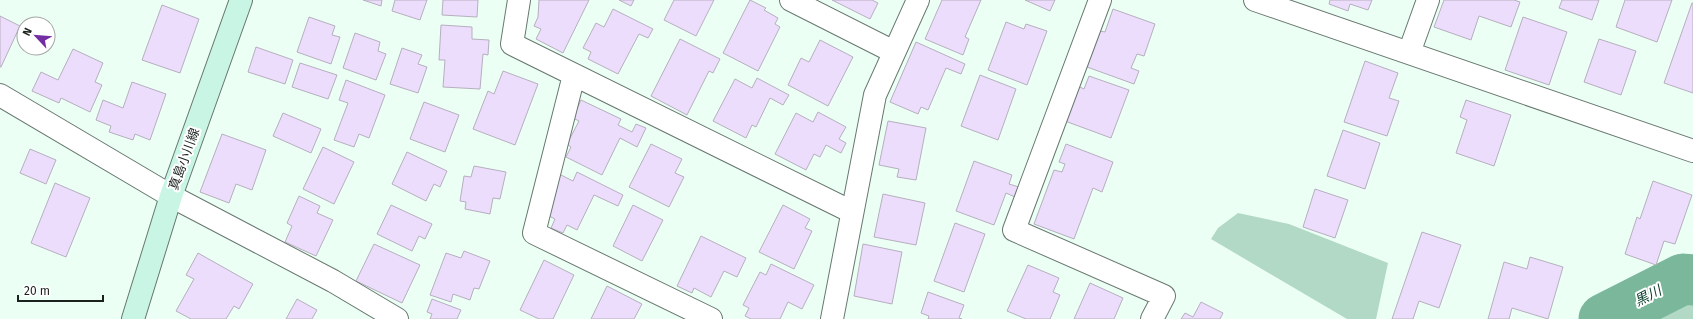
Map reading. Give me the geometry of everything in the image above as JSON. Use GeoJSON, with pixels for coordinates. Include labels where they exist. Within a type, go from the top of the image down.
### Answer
{"type":"FeatureCollection","features":[{"type":"Feature","properties":{"kind":"street","name":"真島小川線"},"geometry":{"type":"LineString","coordinates":[[133,319],[171,196],[241,0]]}},
{"type":"Feature","properties":{"kind":"street"},"geometry":{"type":"LineString","coordinates":[[519,0],[512,44],[852,212]]}},
{"type":"Feature","properties":{"kind":"street"},"geometry":{"type":"LineString","coordinates":[[791,0],[894,52]]}},
{"type":"Feature","properties":{"kind":"street"},"geometry":{"type":"LineString","coordinates":[[832,319],[875,95],[918,0]]}},
{"type":"Feature","properties":{"kind":"street"},"geometry":{"type":"LineString","coordinates":[[1100,0],[1014,230],[1164,296],[1152,319]]}},
{"type":"Feature","properties":{"kind":"street"},"geometry":{"type":"LineString","coordinates":[[1255,0],[1693,151]]}},
{"type":"Feature","properties":{"kind":"street"},"geometry":{"type":"LineString","coordinates":[[1409,53],[1428,0]]}},
{"type":"Feature","properties":{"kind":"street"},"geometry":{"type":"LineString","coordinates":[[574,75],[534,233],[711,319]]}},
{"type":"Feature","properties":{"kind":"street"},"geometry":{"type":"LineString","coordinates":[[0,95],[171,196],[333,281],[397,319]]}},
{"type":"Feature","properties":{"kind":"green space"},"geometry":{"type":"Polygon","coordinates":[[[1238,213],[1289,224],[1388,263],[1376,319],[1347,319],[1211,239],[1218,228],[1238,213]]]}},
{"type":"Feature","properties":{"kind":"green space"},"geometry":{"type":"Polygon","coordinates":[[[1683,290],[1693,292],[1693,319],[1626,319],[1683,290]]]}},
{"type":"Feature","properties":{"kind":"building"},"geometry":{"type":"Polygon","coordinates":[[[363,0],[382,0],[381,6],[363,0]]]}},
{"type":"Feature","properties":{"kind":"building"},"geometry":{"type":"Polygon","coordinates":[[[395,0],[427,0],[420,20],[392,11],[395,0]]]}},
{"type":"Feature","properties":{"kind":"building"},"geometry":{"type":"Polygon","coordinates":[[[443,0],[478,0],[477,17],[442,15],[443,0]]]}},
{"type":"Feature","properties":{"kind":"building"},"geometry":{"type":"Polygon","coordinates":[[[539,0],[589,0],[563,53],[536,39],[541,29],[534,26],[538,17],[539,0]]]}},
{"type":"Feature","properties":{"kind":"building"},"geometry":{"type":"Polygon","coordinates":[[[619,0],[634,0],[631,6],[619,0]]]}},
{"type":"Feature","properties":{"kind":"building"},"geometry":{"type":"Polygon","coordinates":[[[674,0],[714,0],[696,36],[664,20],[674,0]]]}},
{"type":"Feature","properties":{"kind":"building"},"geometry":{"type":"Polygon","coordinates":[[[750,0],[766,8],[764,10],[778,18],[775,24],[780,27],[758,71],[723,53],[750,0]]]}},
{"type":"Feature","properties":{"kind":"building"},"geometry":{"type":"Polygon","coordinates":[[[832,0],[872,0],[878,3],[870,19],[832,0]]]}},
{"type":"Feature","properties":{"kind":"building"},"geometry":{"type":"Polygon","coordinates":[[[942,0],[981,0],[965,37],[969,39],[963,55],[925,39],[942,0]]]}},
{"type":"Feature","properties":{"kind":"building"},"geometry":{"type":"Polygon","coordinates":[[[1025,0],[1055,0],[1050,11],[1025,0]]]}},
{"type":"Feature","properties":{"kind":"building"},"geometry":{"type":"Polygon","coordinates":[[[1330,0],[1372,0],[1368,10],[1350,4],[1348,11],[1329,4],[1330,0]]]}},
{"type":"Feature","properties":{"kind":"building"},"geometry":{"type":"Polygon","coordinates":[[[1444,0],[1514,0],[1520,2],[1511,27],[1479,16],[1471,40],[1434,27],[1444,0]]]}},
{"type":"Feature","properties":{"kind":"building"},"geometry":{"type":"Polygon","coordinates":[[[1562,0],[1599,0],[1592,20],[1559,8],[1562,0]]]}},
{"type":"Feature","properties":{"kind":"building"},"geometry":{"type":"Polygon","coordinates":[[[1625,0],[1672,0],[1657,42],[1616,27],[1625,0]]]}},
{"type":"Feature","properties":{"kind":"building"},"geometry":{"type":"Polygon","coordinates":[[[1693,3],[1693,93],[1664,83],[1693,3]]]}},
{"type":"Feature","properties":{"kind":"building"},"geometry":{"type":"Polygon","coordinates":[[[162,5],[199,19],[180,73],[142,60],[162,5]]]}},
{"type":"Feature","properties":{"kind":"building"},"geometry":{"type":"Polygon","coordinates":[[[613,9],[653,29],[648,38],[639,34],[618,74],[588,59],[591,52],[583,48],[596,23],[604,27],[613,9]]]}},
{"type":"Feature","properties":{"kind":"building"},"geometry":{"type":"Polygon","coordinates":[[[1113,9],[1155,24],[1144,56],[1137,54],[1131,68],[1139,71],[1134,84],[1087,67],[1100,31],[1105,32],[1113,9]]]}},
{"type":"Feature","properties":{"kind":"building"},"geometry":{"type":"Polygon","coordinates":[[[0,16],[16,24],[16,35],[0,67],[0,16]]]}},
{"type":"Feature","properties":{"kind":"building"},"geometry":{"type":"Polygon","coordinates":[[[309,17],[335,26],[332,35],[340,37],[331,64],[297,52],[309,17]]]}},
{"type":"Feature","properties":{"kind":"building"},"geometry":{"type":"Polygon","coordinates":[[[1523,17],[1567,32],[1549,85],[1505,70],[1523,17]]]}},
{"type":"Feature","properties":{"kind":"building"},"geometry":{"type":"Polygon","coordinates":[[[1006,22],[1024,29],[1026,24],[1047,31],[1027,85],[988,70],[1006,22]]]}},
{"type":"Feature","properties":{"kind":"building"},"geometry":{"type":"Polygon","coordinates":[[[441,25],[472,27],[472,39],[489,40],[488,55],[483,54],[480,89],[443,87],[445,60],[439,60],[441,25]]]}},
{"type":"Feature","properties":{"kind":"building"},"geometry":{"type":"Polygon","coordinates":[[[355,33],[380,42],[378,51],[386,54],[376,80],[343,68],[355,33]]]}},
{"type":"Feature","properties":{"kind":"building"},"geometry":{"type":"Polygon","coordinates":[[[680,39],[720,59],[713,73],[709,71],[687,115],[651,96],[680,39]]]}},
{"type":"Feature","properties":{"kind":"building"},"geometry":{"type":"Polygon","coordinates":[[[1599,39],[1636,51],[1621,95],[1584,82],[1599,39]]]}},
{"type":"Feature","properties":{"kind":"building"},"geometry":{"type":"Polygon","coordinates":[[[820,40],[853,57],[828,106],[788,85],[801,58],[809,62],[820,40]]]}},
{"type":"Feature","properties":{"kind":"building"},"geometry":{"type":"Polygon","coordinates":[[[916,42],[965,64],[961,74],[946,68],[928,110],[921,107],[918,114],[890,102],[916,42]]]}},
{"type":"Feature","properties":{"kind":"building"},"geometry":{"type":"Polygon","coordinates":[[[256,47],[293,60],[285,84],[248,72],[256,47]]]}},
{"type":"Feature","properties":{"kind":"building"},"geometry":{"type":"Polygon","coordinates":[[[402,48],[422,55],[418,64],[427,67],[418,93],[390,84],[402,48]]]}},
{"type":"Feature","properties":{"kind":"building"},"geometry":{"type":"Polygon","coordinates":[[[73,49],[103,63],[95,82],[102,85],[90,112],[61,98],[59,103],[32,91],[41,72],[58,80],[73,49]]]}},
{"type":"Feature","properties":{"kind":"building"},"geometry":{"type":"Polygon","coordinates":[[[1365,61],[1398,73],[1389,98],[1399,101],[1387,136],[1344,122],[1365,61]]]}},
{"type":"Feature","properties":{"kind":"building"},"geometry":{"type":"Polygon","coordinates":[[[300,63],[337,75],[328,99],[292,87],[300,63]]]}},
{"type":"Feature","properties":{"kind":"building"},"geometry":{"type":"Polygon","coordinates":[[[503,71],[538,84],[515,145],[473,129],[488,91],[494,94],[503,71]]]}},
{"type":"Feature","properties":{"kind":"building"},"geometry":{"type":"Polygon","coordinates":[[[980,75],[1016,89],[998,140],[961,126],[980,75]]]}},
{"type":"Feature","properties":{"kind":"building"},"geometry":{"type":"Polygon","coordinates":[[[1089,76],[1129,90],[1111,138],[1065,121],[1078,86],[1084,89],[1089,76]]]}},
{"type":"Feature","properties":{"kind":"building"},"geometry":{"type":"Polygon","coordinates":[[[757,78],[789,95],[783,105],[770,98],[756,127],[752,125],[746,138],[713,121],[735,79],[752,88],[757,78]]]}},
{"type":"Feature","properties":{"kind":"building"},"geometry":{"type":"Polygon","coordinates":[[[346,80],[385,95],[369,138],[359,134],[354,147],[334,140],[348,103],[339,100],[346,80]]]}},
{"type":"Feature","properties":{"kind":"building"},"geometry":{"type":"Polygon","coordinates":[[[132,82],[166,94],[150,140],[135,134],[133,140],[109,132],[111,126],[96,120],[103,100],[123,108],[132,82]]]}},
{"type":"Feature","properties":{"kind":"building"},"geometry":{"type":"Polygon","coordinates":[[[581,100],[621,119],[618,125],[632,132],[636,124],[646,128],[637,147],[620,138],[602,175],[566,157],[571,147],[567,144],[579,121],[573,118],[581,100]]]}},
{"type":"Feature","properties":{"kind":"building"},"geometry":{"type":"Polygon","coordinates":[[[1466,100],[1511,115],[1494,166],[1456,153],[1467,120],[1460,117],[1466,100]]]}},
{"type":"Feature","properties":{"kind":"building"},"geometry":{"type":"Polygon","coordinates":[[[424,102],[459,115],[445,152],[410,139],[424,102]]]}},
{"type":"Feature","properties":{"kind":"building"},"geometry":{"type":"Polygon","coordinates":[[[818,112],[846,127],[839,139],[846,143],[841,153],[826,145],[820,157],[814,154],[806,170],[775,154],[796,113],[813,122],[818,112]]]}},
{"type":"Feature","properties":{"kind":"building"},"geometry":{"type":"Polygon","coordinates":[[[283,113],[321,129],[311,153],[273,136],[283,113]]]}},
{"type":"Feature","properties":{"kind":"building"},"geometry":{"type":"Polygon","coordinates":[[[888,121],[926,128],[916,180],[897,177],[899,169],[879,165],[888,121]]]}},
{"type":"Feature","properties":{"kind":"building"},"geometry":{"type":"Polygon","coordinates":[[[1343,130],[1380,143],[1365,189],[1327,176],[1343,130]]]}},
{"type":"Feature","properties":{"kind":"building"},"geometry":{"type":"Polygon","coordinates":[[[222,134],[266,150],[252,190],[236,184],[229,203],[200,192],[222,134]]]}},
{"type":"Feature","properties":{"kind":"building"},"geometry":{"type":"Polygon","coordinates":[[[651,144],[682,159],[675,173],[684,177],[669,207],[629,187],[651,144]]]}},
{"type":"Feature","properties":{"kind":"building"},"geometry":{"type":"Polygon","coordinates":[[[1066,144],[1113,162],[1102,192],[1093,188],[1074,239],[1034,224],[1054,170],[1062,172],[1065,164],[1059,162],[1066,144]]]}},
{"type":"Feature","properties":{"kind":"building"},"geometry":{"type":"Polygon","coordinates":[[[323,147],[354,162],[334,204],[303,189],[323,147]]]}},
{"type":"Feature","properties":{"kind":"building"},"geometry":{"type":"Polygon","coordinates":[[[30,149],[56,160],[46,184],[20,173],[30,149]]]}},
{"type":"Feature","properties":{"kind":"building"},"geometry":{"type":"Polygon","coordinates":[[[407,152],[447,171],[440,187],[434,184],[426,201],[392,184],[407,152]]]}},
{"type":"Feature","properties":{"kind":"building"},"geometry":{"type":"Polygon","coordinates":[[[974,161],[1012,175],[1009,184],[1019,187],[1015,197],[1006,193],[994,225],[956,211],[974,161]]]}},
{"type":"Feature","properties":{"kind":"building"},"geometry":{"type":"Polygon","coordinates":[[[474,166],[506,172],[500,199],[493,198],[490,214],[465,209],[466,202],[460,201],[464,176],[471,177],[474,166]]]}},
{"type":"Feature","properties":{"kind":"building"},"geometry":{"type":"Polygon","coordinates":[[[577,172],[623,195],[618,206],[594,195],[577,230],[567,225],[563,233],[551,228],[555,219],[549,216],[559,174],[573,181],[577,172]]]}},
{"type":"Feature","properties":{"kind":"building"},"geometry":{"type":"Polygon","coordinates":[[[1653,181],[1692,195],[1675,244],[1664,241],[1656,265],[1625,254],[1637,217],[1640,219],[1653,181]]]}},
{"type":"Feature","properties":{"kind":"building"},"geometry":{"type":"Polygon","coordinates":[[[55,183],[90,198],[66,257],[31,243],[55,183]]]}},
{"type":"Feature","properties":{"kind":"building"},"geometry":{"type":"Polygon","coordinates":[[[1315,189],[1348,200],[1335,238],[1303,227],[1315,189]]]}},
{"type":"Feature","properties":{"kind":"building"},"geometry":{"type":"Polygon","coordinates":[[[883,194],[925,203],[916,245],[874,237],[883,194]]]}},
{"type":"Feature","properties":{"kind":"building"},"geometry":{"type":"Polygon","coordinates":[[[299,196],[320,206],[317,213],[333,220],[316,256],[285,242],[292,226],[287,223],[299,196]]]}},
{"type":"Feature","properties":{"kind":"building"},"geometry":{"type":"Polygon","coordinates":[[[391,205],[432,224],[425,239],[419,236],[412,251],[377,234],[391,205]]]}},
{"type":"Feature","properties":{"kind":"building"},"geometry":{"type":"Polygon","coordinates":[[[633,205],[663,220],[642,261],[613,246],[633,205]]]}},
{"type":"Feature","properties":{"kind":"building"},"geometry":{"type":"Polygon","coordinates":[[[783,205],[810,219],[805,228],[812,231],[794,269],[759,252],[783,205]]]}},
{"type":"Feature","properties":{"kind":"building"},"geometry":{"type":"Polygon","coordinates":[[[955,223],[985,234],[964,292],[934,281],[955,223]]]}},
{"type":"Feature","properties":{"kind":"building"},"geometry":{"type":"Polygon","coordinates":[[[1422,232],[1461,245],[1439,308],[1419,301],[1413,319],[1392,319],[1422,232]]]}},
{"type":"Feature","properties":{"kind":"building"},"geometry":{"type":"Polygon","coordinates":[[[701,236],[746,258],[737,277],[724,271],[711,297],[694,288],[692,293],[677,286],[701,236]]]}},
{"type":"Feature","properties":{"kind":"building"},"geometry":{"type":"Polygon","coordinates":[[[374,244],[420,265],[402,303],[356,281],[374,244]]]}},
{"type":"Feature","properties":{"kind":"building"},"geometry":{"type":"Polygon","coordinates":[[[863,244],[902,252],[892,304],[854,296],[863,244]]]}},
{"type":"Feature","properties":{"kind":"building"},"geometry":{"type":"Polygon","coordinates":[[[464,251],[490,261],[479,289],[474,288],[470,300],[453,294],[451,302],[430,295],[446,253],[461,258],[464,251]]]}},
{"type":"Feature","properties":{"kind":"building"},"geometry":{"type":"Polygon","coordinates":[[[198,253],[253,284],[239,309],[234,306],[226,319],[191,319],[176,311],[194,279],[186,275],[198,253]]]}},
{"type":"Feature","properties":{"kind":"building"},"geometry":{"type":"Polygon","coordinates":[[[1530,257],[1563,267],[1548,319],[1512,308],[1509,319],[1488,319],[1504,262],[1527,269],[1530,257]]]}},
{"type":"Feature","properties":{"kind":"building"},"geometry":{"type":"Polygon","coordinates":[[[544,260],[574,275],[553,319],[539,319],[520,310],[544,260]]]}},
{"type":"Feature","properties":{"kind":"building"},"geometry":{"type":"Polygon","coordinates":[[[771,264],[814,285],[802,309],[788,302],[780,319],[751,319],[745,316],[749,308],[743,305],[760,272],[766,275],[771,264]]]}},
{"type":"Feature","properties":{"kind":"building"},"geometry":{"type":"Polygon","coordinates":[[[1028,265],[1059,278],[1053,292],[1060,295],[1050,319],[1026,319],[1007,311],[1028,265]]]}},
{"type":"Feature","properties":{"kind":"building"},"geometry":{"type":"Polygon","coordinates":[[[1090,283],[1123,298],[1114,319],[1074,319],[1090,283]]]}},
{"type":"Feature","properties":{"kind":"building"},"geometry":{"type":"Polygon","coordinates":[[[607,286],[642,304],[634,319],[591,319],[607,286]]]}},
{"type":"Feature","properties":{"kind":"building"},"geometry":{"type":"Polygon","coordinates":[[[928,292],[964,305],[959,318],[962,319],[928,319],[929,316],[921,313],[928,292]]]}},
{"type":"Feature","properties":{"kind":"building"},"geometry":{"type":"Polygon","coordinates":[[[297,299],[317,310],[312,319],[286,319],[297,299]]]}},
{"type":"Feature","properties":{"kind":"building"},"geometry":{"type":"Polygon","coordinates":[[[432,299],[461,310],[457,319],[430,319],[432,314],[427,312],[432,299]]]}},
{"type":"Feature","properties":{"kind":"building"},"geometry":{"type":"Polygon","coordinates":[[[1201,302],[1223,313],[1220,319],[1181,319],[1185,313],[1193,317],[1201,302]]]}},
{"type":"Feature","properties":{"kind":"waterway","name":"黒川"},"geometry":{"type":"LineString","coordinates":[[1604,319],[1683,279],[1693,280]]}}]}
